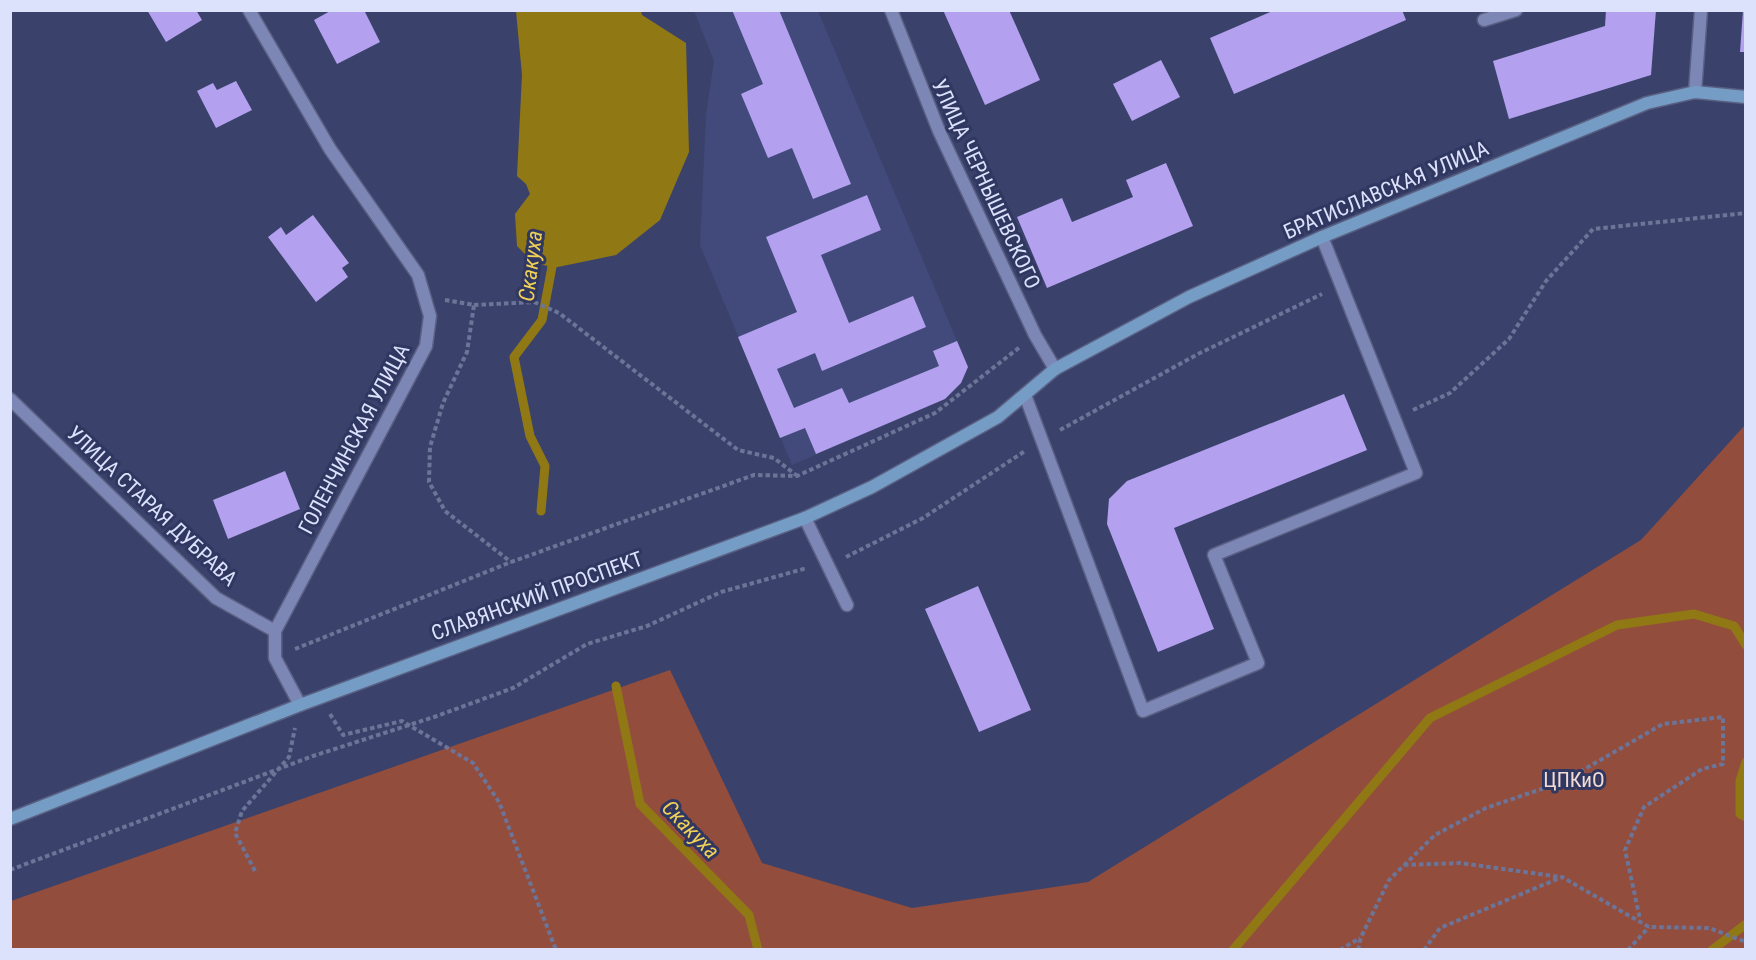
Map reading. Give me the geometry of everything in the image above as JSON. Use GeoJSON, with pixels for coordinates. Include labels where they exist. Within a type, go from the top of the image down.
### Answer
{"type":"FeatureCollection","features":[{"type":"Feature","properties":{"kind":"street","name":"ГОЛЕНЧИНСКАЯ УЛИЦА"},"geometry":{"type":"LineString","coordinates":[[249,10],[330,149],[418,275],[427,297],[430,316],[426,346],[275,631],[275,658],[300,705]]}},
{"type":"Feature","properties":{"kind":"street","name":"УЛИЦА ЧЕРНЫШЕВСКОГО"},"geometry":{"type":"LineString","coordinates":[[891,10],[934,120],[1035,335],[1055,369]]}},
{"type":"Feature","properties":{"kind":"street"},"geometry":{"type":"LineString","coordinates":[[1484,20],[1516,10]]}},
{"type":"Feature","properties":{"kind":"street"},"geometry":{"type":"LineString","coordinates":[[1695,92],[1701,10]]}},
{"type":"Feature","properties":{"kind":"street","name":"БРАТИСЛАВСКАЯ УЛИЦА"},"geometry":{"type":"LineString","coordinates":[[1055,369],[1189,297],[1322,237],[1647,103],[1695,92],[1746,97]]}},
{"type":"Feature","properties":{"kind":"street"},"geometry":{"type":"LineString","coordinates":[[1025,395],[1143,711],[1258,663],[1214,555],[1416,472],[1322,237]]}},
{"type":"Feature","properties":{"kind":"street","name":"СЛАВЯНСКИЙ ПРОСПЕКТ"},"geometry":{"type":"LineString","coordinates":[[10,819],[300,705],[805,518],[872,487],[998,417],[1055,369]]}},
{"type":"Feature","properties":{"kind":"street","name":"УЛИЦА СТАРАЯ ДУБРАВА"},"geometry":{"type":"LineString","coordinates":[[10,399],[216,598],[275,631]]}},
{"type":"Feature","properties":{"kind":"street"},"geometry":{"type":"LineString","coordinates":[[805,518],[847,605]]}},
{"type":"Feature","properties":{"kind":"path"},"geometry":{"type":"LineString","coordinates":[[1394,418],[1450,393],[1509,339],[1546,281],[1593,229],[1746,213]]}},
{"type":"Feature","properties":{"kind":"path"},"geometry":{"type":"LineString","coordinates":[[427,297],[474,305],[534,302],[559,313],[738,450],[774,458],[797,476]]}},
{"type":"Feature","properties":{"kind":"path"},"geometry":{"type":"LineString","coordinates":[[474,305],[467,352],[443,403],[430,447],[429,482],[445,511],[511,562]]}},
{"type":"Feature","properties":{"kind":"path"},"geometry":{"type":"LineString","coordinates":[[275,658],[511,562],[754,475],[797,476],[934,413],[1035,335]]}},
{"type":"Feature","properties":{"kind":"path"},"geometry":{"type":"LineString","coordinates":[[10,870],[279,769],[513,688],[587,644],[647,626],[721,592],[766,579]]}},
{"type":"Feature","properties":{"kind":"path"},"geometry":{"type":"LineString","coordinates":[[320,698],[343,735],[402,721],[473,763],[499,802],[556,950]]}},
{"type":"Feature","properties":{"kind":"path"},"geometry":{"type":"LineString","coordinates":[[255,871],[235,833],[242,811],[289,757],[300,705]]}},
{"type":"Feature","properties":{"kind":"path"},"geometry":{"type":"LineString","coordinates":[[1358,950],[1361,937],[1389,880],[1435,835],[1486,808],[1562,782],[1664,724],[1723,717],[1723,764],[1702,769],[1644,807],[1625,850],[1640,919]]}},
{"type":"Feature","properties":{"kind":"path"},"geometry":{"type":"LineString","coordinates":[[1404,866],[1460,863],[1562,877],[1640,919],[1649,927],[1709,928],[1746,942]]}},
{"type":"Feature","properties":{"kind":"path"},"geometry":{"type":"LineString","coordinates":[[1424,950],[1440,928],[1562,877]]}},
{"type":"Feature","properties":{"kind":"path"},"geometry":{"type":"LineString","coordinates":[[1628,950],[1649,927]]}},
{"type":"Feature","properties":{"kind":"path"},"geometry":{"type":"LineString","coordinates":[[1340,950],[1361,937]]}},
{"type":"Feature","properties":{"kind":"shaded area"},"geometry":{"type":"Polygon","coordinates":[[[516,11],[641,11],[642,15],[686,43],[689,152],[660,220],[616,255],[553,268],[532,261],[517,246],[515,214],[530,194],[526,184],[517,176],[522,75],[516,11]]]}},
{"type":"Feature","properties":{"kind":"shaded area"},"geometry":{"type":"Polygon","coordinates":[[[694,11],[818,11],[968,367],[961,383],[945,399],[792,465],[700,245],[706,115],[714,61],[694,11]]]}},
{"type":"Feature","properties":{"kind":"green space","name":"ЦПКиО"},"geometry":{"type":"Polygon","coordinates":[[[1745,425],[1745,949],[11,949],[11,901],[670,670],[762,863],[912,908],[1088,882],[1641,540],[1745,425]]]}},
{"type":"Feature","properties":{"kind":"building"},"geometry":{"type":"Polygon","coordinates":[[[147,10],[196,10],[202,20],[166,42],[147,10]]]}},
{"type":"Feature","properties":{"kind":"building"},"geometry":{"type":"Polygon","coordinates":[[[332,10],[364,10],[380,42],[337,64],[314,20],[332,10]]]}},
{"type":"Feature","properties":{"kind":"building"},"geometry":{"type":"Polygon","coordinates":[[[732,10],[779,10],[851,184],[813,199],[792,148],[768,158],[741,94],[763,84],[732,10]]]}},
{"type":"Feature","properties":{"kind":"building"},"geometry":{"type":"Polygon","coordinates":[[[943,10],[1009,10],[1040,80],[985,105],[943,10]]]}},
{"type":"Feature","properties":{"kind":"building"},"geometry":{"type":"Polygon","coordinates":[[[1275,10],[1402,10],[1406,20],[1234,94],[1210,38],[1275,10]]]}},
{"type":"Feature","properties":{"kind":"building"},"geometry":{"type":"Polygon","coordinates":[[[1606,10],[1656,10],[1651,75],[1509,119],[1493,61],[1605,26],[1606,10]]]}},
{"type":"Feature","properties":{"kind":"building"},"geometry":{"type":"Polygon","coordinates":[[[1743,10],[1746,10],[1746,52],[1740,52],[1743,10]]]}},
{"type":"Feature","properties":{"kind":"building"},"geometry":{"type":"Polygon","coordinates":[[[1161,60],[1180,97],[1132,121],[1113,84],[1161,60]]]}},
{"type":"Feature","properties":{"kind":"building"},"geometry":{"type":"Polygon","coordinates":[[[236,81],[252,110],[216,128],[197,91],[213,83],[217,90],[236,81]]]}},
{"type":"Feature","properties":{"kind":"building"},"geometry":{"type":"Polygon","coordinates":[[[1166,163],[1193,226],[1047,288],[1017,217],[1062,198],[1072,222],[1133,197],[1126,180],[1166,163]]]}},
{"type":"Feature","properties":{"kind":"building"},"geometry":{"type":"Polygon","coordinates":[[[867,195],[881,230],[821,255],[849,323],[913,296],[926,327],[822,371],[815,353],[777,369],[794,408],[842,388],[849,403],[939,366],[933,351],[957,341],[968,367],[961,383],[945,399],[816,454],[805,428],[780,438],[738,337],[797,312],[766,237],[867,195]]]}},
{"type":"Feature","properties":{"kind":"building"},"geometry":{"type":"Polygon","coordinates":[[[313,215],[349,263],[342,268],[348,277],[316,302],[268,237],[281,227],[286,235],[313,215]]]}},
{"type":"Feature","properties":{"kind":"building"},"geometry":{"type":"Polygon","coordinates":[[[1344,394],[1367,450],[1174,528],[1214,629],[1158,652],[1107,524],[1109,499],[1127,481],[1344,394]]]}},
{"type":"Feature","properties":{"kind":"building"},"geometry":{"type":"Polygon","coordinates":[[[285,471],[300,509],[228,539],[213,500],[285,471]]]}},
{"type":"Feature","properties":{"kind":"building"},"geometry":{"type":"Polygon","coordinates":[[[978,586],[1031,710],[979,732],[925,609],[978,586]]]}},
{"type":"Feature","properties":{"kind":"waterway","name":"Скакуха"},"geometry":{"type":"LineString","coordinates":[[541,511],[545,466],[530,436],[514,357],[542,320],[554,256]]}},
{"type":"Feature","properties":{"kind":"waterway"},"geometry":{"type":"LineString","coordinates":[[1233,950],[1430,718],[1617,625],[1694,614],[1734,626],[1746,645]]}},
{"type":"Feature","properties":{"kind":"waterway","name":"Скакуха"},"geometry":{"type":"LineString","coordinates":[[616,686],[640,804],[749,915],[758,950]]}},
{"type":"Feature","properties":{"kind":"waterway"},"geometry":{"type":"LineString","coordinates":[[1746,762],[1740,781],[1740,814],[1746,817]]}},
{"type":"Feature","properties":{"kind":"waterway"},"geometry":{"type":"LineString","coordinates":[[1712,950],[1746,924]]}}]}
